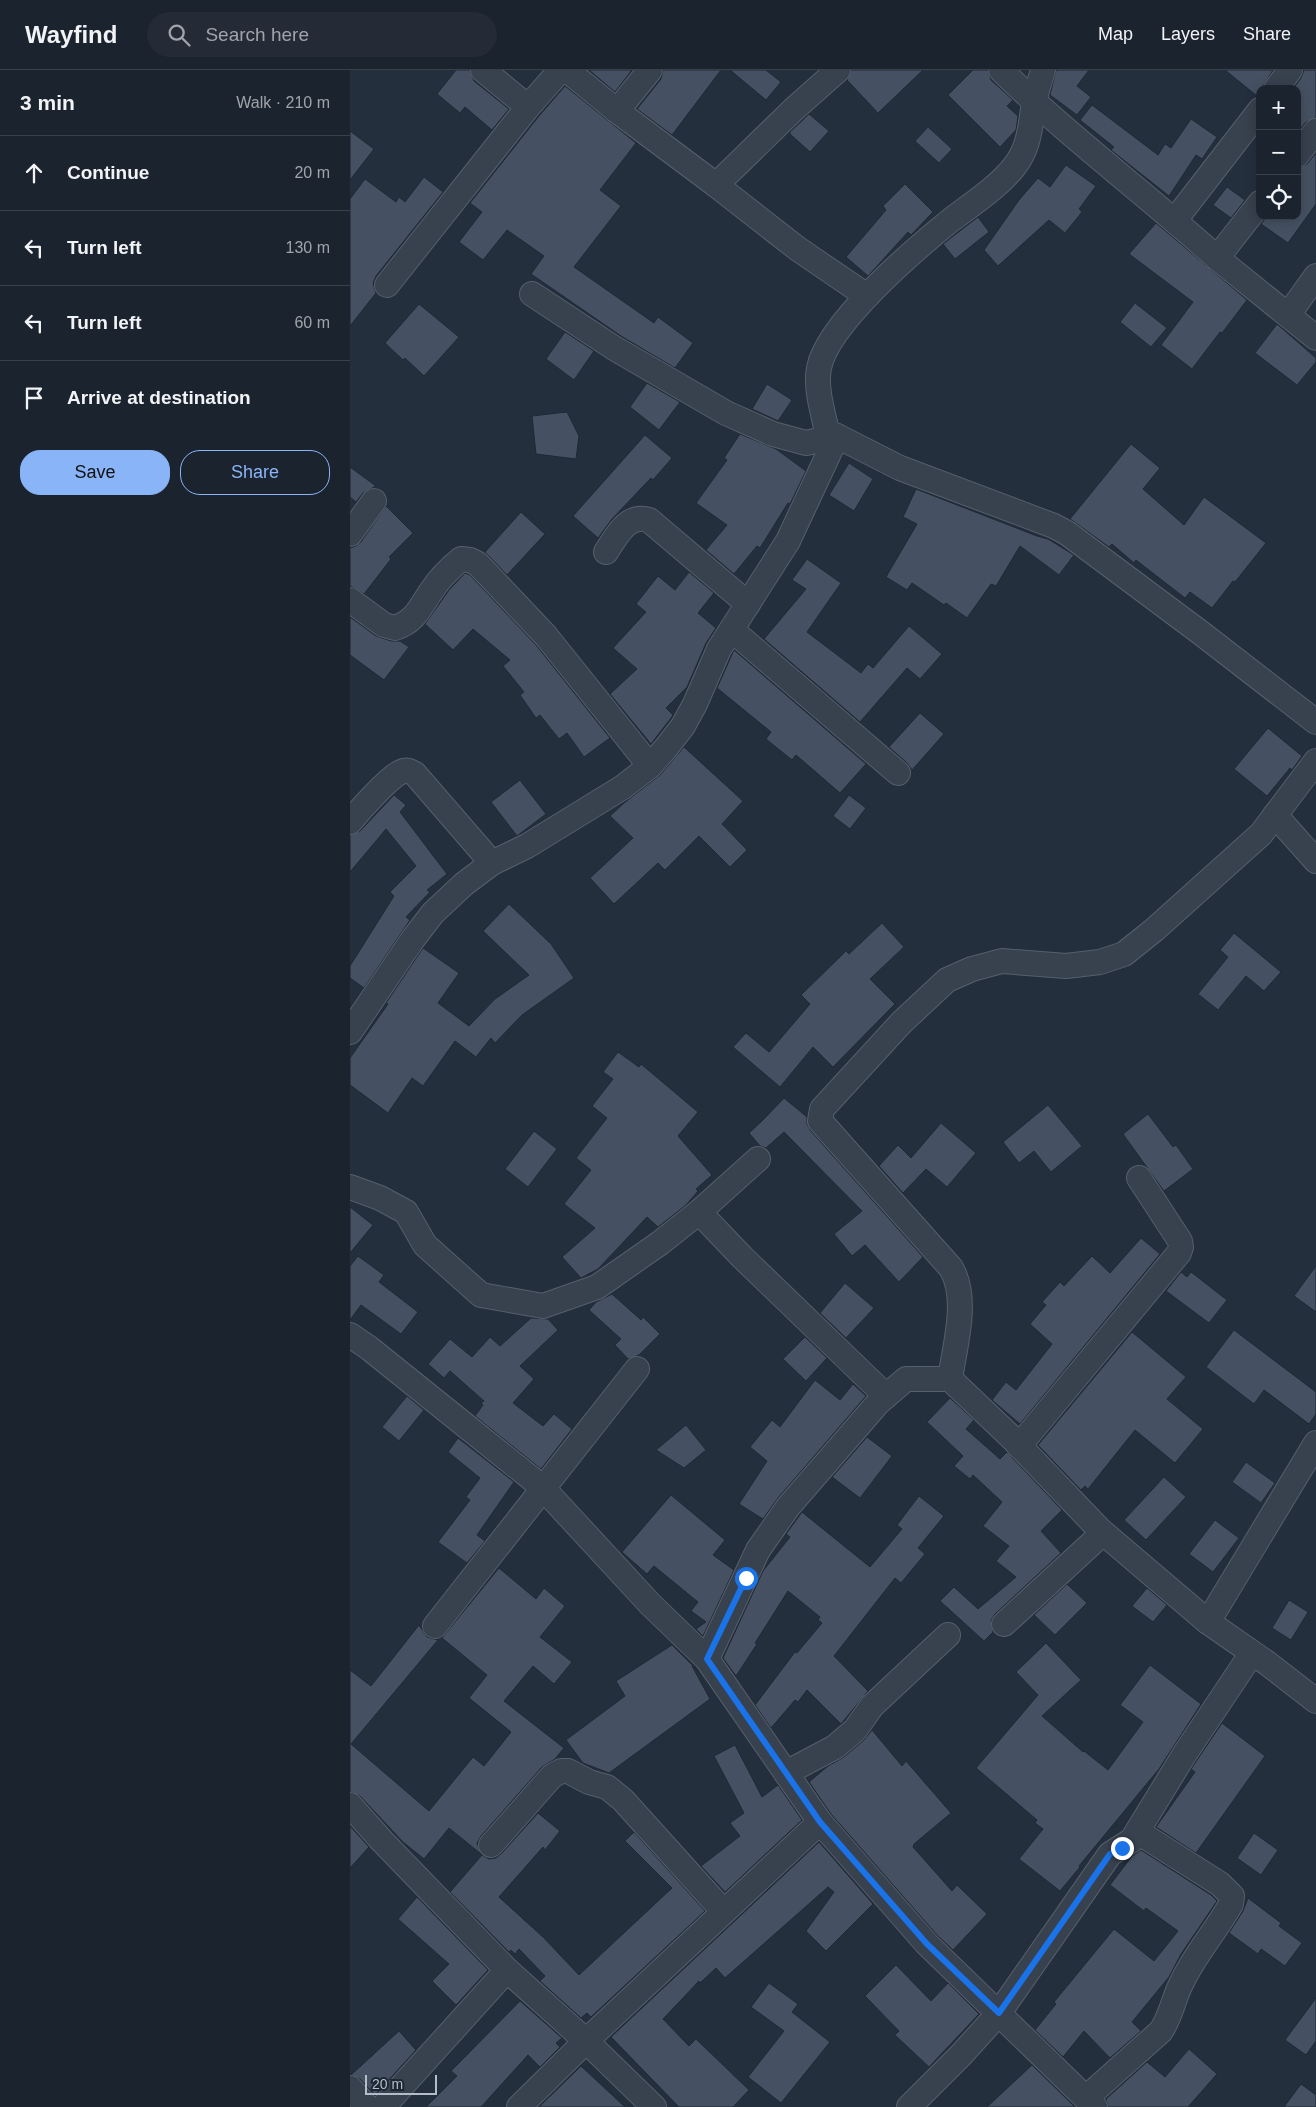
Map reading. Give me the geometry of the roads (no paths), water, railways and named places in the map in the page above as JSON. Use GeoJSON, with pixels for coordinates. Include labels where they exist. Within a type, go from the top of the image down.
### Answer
{"type":"FeatureCollection","features":[{"type":"Feature","properties":{"kind":"street"},"geometry":{"type":"LineString","coordinates":[[617,111],[650,70]]}},
{"type":"Feature","properties":{"kind":"street"},"geometry":{"type":"LineString","coordinates":[[716,185],[794,109],[838,70]]}},
{"type":"Feature","properties":{"kind":"street"},"geometry":{"type":"LineString","coordinates":[[1001,70],[1034,103],[1175,220],[1217,258],[1316,338]]}},
{"type":"Feature","properties":{"kind":"street"},"geometry":{"type":"LineString","coordinates":[[1043,70],[1034,103],[1031,134],[1024,151],[1014,167],[998,183],[938,230],[867,296],[826,347],[819,369],[819,385],[827,432],[900,468],[1054,526],[1066,533],[1201,632],[1316,722]]}},
{"type":"Feature","properties":{"kind":"street"},"geometry":{"type":"LineString","coordinates":[[1279,85],[1290,70]]}},
{"type":"Feature","properties":{"kind":"street"},"geometry":{"type":"LineString","coordinates":[[488,71],[528,107]]}},
{"type":"Feature","properties":{"kind":"street"},"geometry":{"type":"LineString","coordinates":[[387,285],[528,107],[557,74],[568,71],[617,111],[798,249],[867,296]]}},
{"type":"Feature","properties":{"kind":"street"},"geometry":{"type":"LineString","coordinates":[[1175,220],[1256,115]]}},
{"type":"Feature","properties":{"kind":"street"},"geometry":{"type":"LineString","coordinates":[[1301,150],[1316,131]]}},
{"type":"Feature","properties":{"kind":"street"},"geometry":{"type":"LineString","coordinates":[[1217,258],[1256,208]]}},
{"type":"Feature","properties":{"kind":"street"},"geometry":{"type":"LineString","coordinates":[[1288,315],[1316,276]]}},
{"type":"Feature","properties":{"kind":"street"},"geometry":{"type":"LineString","coordinates":[[532,294],[614,348],[726,413],[773,434],[806,443],[837,436]]}},
{"type":"Feature","properties":{"kind":"street"},"geometry":{"type":"LineString","coordinates":[[350,1032],[413,939],[434,913],[464,884],[492,863],[543,836],[623,787],[650,766],[683,726],[695,704],[719,649],[788,541],[837,436]]}},
{"type":"Feature","properties":{"kind":"street"},"geometry":{"type":"LineString","coordinates":[[350,534],[374,501]]}},
{"type":"Feature","properties":{"kind":"street"},"geometry":{"type":"LineString","coordinates":[[606,552],[624,525],[634,519],[649,520],[748,604]]}},
{"type":"Feature","properties":{"kind":"street"},"geometry":{"type":"LineString","coordinates":[[350,600],[384,625],[395,628],[413,619],[432,589],[449,569],[461,559],[470,560],[478,564],[546,636],[650,766]]}},
{"type":"Feature","properties":{"kind":"street"},"geometry":{"type":"LineString","coordinates":[[732,630],[898,773]]}},
{"type":"Feature","properties":{"kind":"street"},"geometry":{"type":"LineString","coordinates":[[950,1379],[960,1310],[957,1278],[951,1268],[820,1121],[822,1109],[902,1022],[947,980],[972,969],[1002,962],[1066,966],[1100,962],[1124,954],[1154,930],[1261,834],[1316,761]]}},
{"type":"Feature","properties":{"kind":"street"},"geometry":{"type":"LineString","coordinates":[[350,822],[393,777],[401,771],[409,770],[415,774],[492,863]]}},
{"type":"Feature","properties":{"kind":"street"},"geometry":{"type":"LineString","coordinates":[[1275,815],[1316,861]]}},
{"type":"Feature","properties":{"kind":"street"},"geometry":{"type":"LineString","coordinates":[[350,1187],[380,1198],[406,1212],[425,1245],[481,1295],[543,1306],[597,1287],[699,1212],[758,1159]]}},
{"type":"Feature","properties":{"kind":"street"},"geometry":{"type":"LineString","coordinates":[[1019,1446],[1179,1253],[1180,1241],[1139,1178]]}},
{"type":"Feature","properties":{"kind":"street"},"geometry":{"type":"LineString","coordinates":[[699,1212],[742,1257],[886,1396]]}},
{"type":"Feature","properties":{"kind":"street"},"geometry":{"type":"LineString","coordinates":[[350,1335],[369,1348],[542,1487],[650,1604],[707,1659],[820,1822],[927,1944],[1091,2103],[1161,2031],[1168,2021],[1181,1984],[1191,1964],[1231,1904],[1232,1896],[1220,1884],[1138,1832]]}},
{"type":"Feature","properties":{"kind":"street"},"geometry":{"type":"LineString","coordinates":[[435,1626],[636,1369]]}},
{"type":"Feature","properties":{"kind":"street"},"geometry":{"type":"LineString","coordinates":[[707,1659],[758,1550],[788,1507],[878,1403],[906,1379],[950,1379],[1104,1533],[1208,1622],[1316,1702]]}},
{"type":"Feature","properties":{"kind":"street"},"geometry":{"type":"LineString","coordinates":[[1208,1622],[1316,1443]]}},
{"type":"Feature","properties":{"kind":"street"},"geometry":{"type":"LineString","coordinates":[[1004,1624],[1104,1533]]}},
{"type":"Feature","properties":{"kind":"street"},"geometry":{"type":"LineString","coordinates":[[786,1773],[835,1747],[855,1730],[872,1706],[948,1634]]}},
{"type":"Feature","properties":{"kind":"street"},"geometry":{"type":"LineString","coordinates":[[909,2107],[961,2055],[999,2013],[1110,1854],[1132,1840],[1184,1755],[1252,1653]]}},
{"type":"Feature","properties":{"kind":"street"},"geometry":{"type":"LineString","coordinates":[[491,1845],[552,1776],[561,1771],[568,1771],[589,1782],[607,1788],[623,1800],[723,1911]]}},
{"type":"Feature","properties":{"kind":"street"},"geometry":{"type":"LineString","coordinates":[[351,1809],[507,1970],[586,2041],[654,2107]]}},
{"type":"Feature","properties":{"kind":"street"},"geometry":{"type":"LineString","coordinates":[[518,2107],[723,1911],[820,1822]]}},
{"type":"Feature","properties":{"kind":"street"},"geometry":{"type":"LineString","coordinates":[[383,2107],[507,1970]]}},
{"type":"Feature","properties":{"kind":"street"},"geometry":{"type":"LineString","coordinates":[[350,2088],[367,2107]]}}]}
